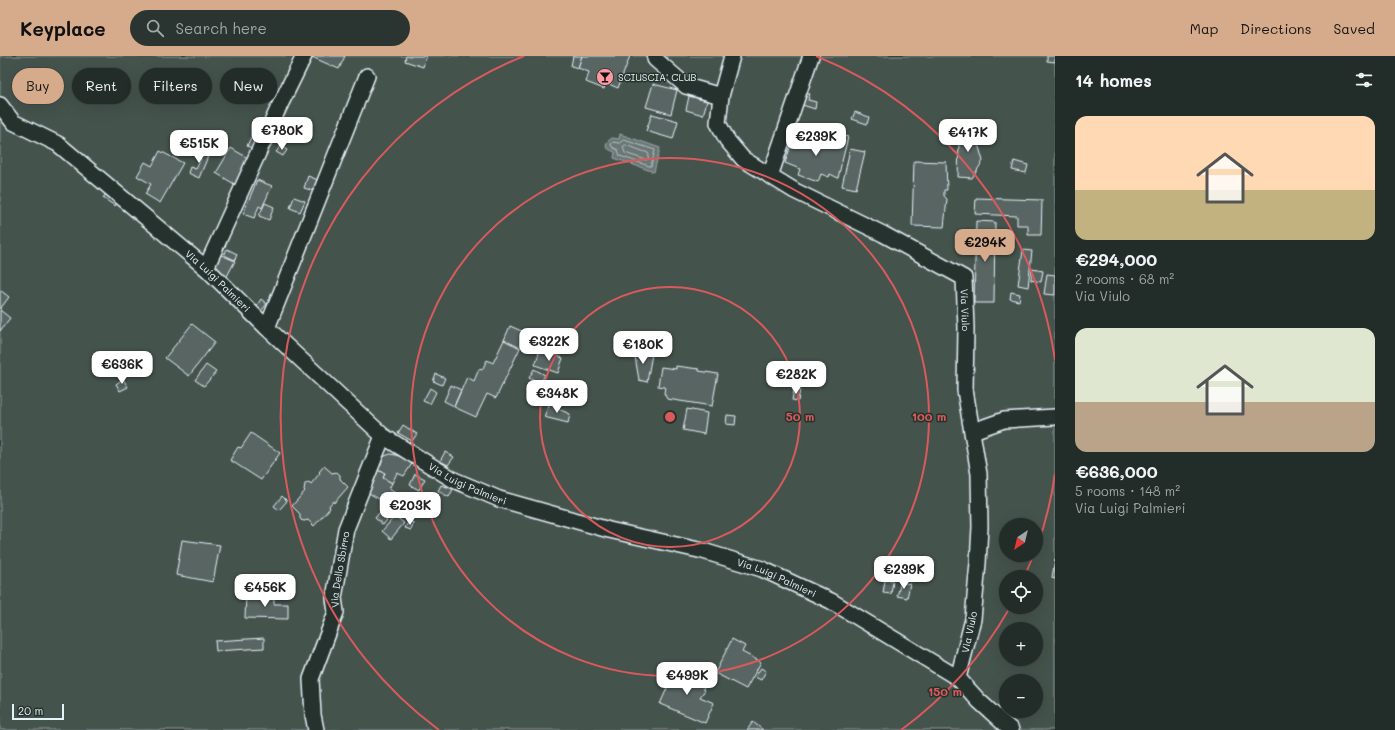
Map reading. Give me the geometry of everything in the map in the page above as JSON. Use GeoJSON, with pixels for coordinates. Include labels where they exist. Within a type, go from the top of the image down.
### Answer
{"type":"FeatureCollection","features":[{"type":"Feature","properties":{"kind":"street"},"geometry":{"type":"LineString","coordinates":[[206,268],[278,109],[304,56]]}},
{"type":"Feature","properties":{"kind":"street","name":"Via Viulo"},"geometry":{"type":"LineString","coordinates":[[732,56],[721,96],[718,123],[726,140],[743,159],[795,191],[883,234],[964,278],[966,328],[965,390],[979,474],[980,527],[973,619],[958,678]]}},
{"type":"Feature","properties":{"kind":"street"},"geometry":{"type":"LineString","coordinates":[[770,176],[811,56]]}},
{"type":"Feature","properties":{"kind":"street"},"geometry":{"type":"LineString","coordinates":[[655,60],[686,86],[721,96]]}},
{"type":"Feature","properties":{"kind":"street"},"geometry":{"type":"LineString","coordinates":[[267,328],[367,76]]}},
{"type":"Feature","properties":{"kind":"street","name":"Via Luigi Palmieri"},"geometry":{"type":"LineString","coordinates":[[0,105],[13,122],[58,144],[206,268],[267,328],[383,436],[454,480],[499,499],[609,530],[703,551],[762,569],[831,601],[958,678],[979,701],[1011,730]]}},
{"type":"Feature","properties":{"kind":"street"},"geometry":{"type":"LineString","coordinates":[[973,431],[1004,420],[1055,417]]}},
{"type":"Feature","properties":{"kind":"street","name":"Via Dello Sbirro"},"geometry":{"type":"LineString","coordinates":[[316,730],[313,716],[311,679],[336,612],[334,598],[346,529],[383,436]]}},
{"type":"Feature","properties":{"kind":"shaded area"},"geometry":{"type":"Polygon","coordinates":[[[0,56],[1055,56],[1055,730],[0,730],[0,56]]]}},
{"type":"Feature","properties":{"kind":"water"},"geometry":{"type":"Polygon","coordinates":[[[620,134],[660,148],[654,172],[614,158],[615,152],[606,147],[607,142],[612,138],[619,139],[620,134]]]}},
{"type":"Feature","properties":{"kind":"building"},"geometry":{"type":"Polygon","coordinates":[[[345,56],[339,69],[312,57],[345,56]]]}},
{"type":"Feature","properties":{"kind":"building"},"geometry":{"type":"Polygon","coordinates":[[[406,56],[426,56],[423,67],[405,61],[406,56]]]}},
{"type":"Feature","properties":{"kind":"building"},"geometry":{"type":"Polygon","coordinates":[[[573,56],[582,56],[578,68],[571,66],[573,56]]]}},
{"type":"Feature","properties":{"kind":"building","name":"SCIUSCIA' CLUB"},"geometry":{"type":"Polygon","coordinates":[[[582,56],[630,56],[618,88],[606,83],[604,89],[586,82],[589,72],[578,68],[582,56]]]}},
{"type":"Feature","properties":{"kind":"building"},"geometry":{"type":"Polygon","coordinates":[[[1047,56],[1055,56],[1055,62],[1047,61],[1047,56]]]}},
{"type":"Feature","properties":{"kind":"building"},"geometry":{"type":"Polygon","coordinates":[[[653,84],[677,90],[671,114],[646,107],[653,84]]]}},
{"type":"Feature","properties":{"kind":"building"},"geometry":{"type":"Polygon","coordinates":[[[803,93],[810,94],[808,100],[816,102],[815,109],[799,104],[803,93]]]}},
{"type":"Feature","properties":{"kind":"building"},"geometry":{"type":"Polygon","coordinates":[[[689,96],[707,101],[703,115],[686,110],[689,96]]]}},
{"type":"Feature","properties":{"kind":"building"},"geometry":{"type":"Polygon","coordinates":[[[855,112],[869,117],[867,124],[852,119],[855,112]]]}},
{"type":"Feature","properties":{"kind":"building"},"geometry":{"type":"Polygon","coordinates":[[[652,114],[678,121],[673,139],[646,131],[652,114]]]}},
{"type":"Feature","properties":{"kind":"building"},"geometry":{"type":"Polygon","coordinates":[[[952,130],[975,133],[983,161],[972,178],[958,177],[959,142],[951,141],[952,130]]]}},
{"type":"Feature","properties":{"kind":"building"},"geometry":{"type":"Polygon","coordinates":[[[795,133],[834,147],[839,134],[848,137],[838,178],[830,174],[829,177],[821,174],[818,182],[798,175],[800,169],[785,163],[795,133]]]}},
{"type":"Feature","properties":{"kind":"building"},"geometry":{"type":"Polygon","coordinates":[[[252,135],[262,139],[257,150],[247,146],[252,135]]]}},
{"type":"Feature","properties":{"kind":"building"},"geometry":{"type":"Polygon","coordinates":[[[281,146],[287,150],[283,156],[276,152],[281,146]]]}},
{"type":"Feature","properties":{"kind":"building"},"geometry":{"type":"Polygon","coordinates":[[[231,148],[251,160],[236,185],[216,173],[231,148]]]}},
{"type":"Feature","properties":{"kind":"building"},"geometry":{"type":"Polygon","coordinates":[[[850,149],[865,152],[856,189],[842,186],[850,149]]]}},
{"type":"Feature","properties":{"kind":"building"},"geometry":{"type":"Polygon","coordinates":[[[198,150],[209,154],[199,178],[188,173],[190,167],[196,169],[201,159],[195,156],[198,150]]]}},
{"type":"Feature","properties":{"kind":"building"},"geometry":{"type":"Polygon","coordinates":[[[160,151],[183,163],[160,203],[145,194],[151,184],[137,176],[145,162],[152,166],[160,151]]]}},
{"type":"Feature","properties":{"kind":"building"},"geometry":{"type":"Polygon","coordinates":[[[914,161],[946,162],[947,190],[944,190],[944,196],[947,199],[944,227],[912,226],[914,161]]]}},
{"type":"Feature","properties":{"kind":"building"},"geometry":{"type":"Polygon","coordinates":[[[1014,161],[1028,165],[1026,173],[1012,170],[1014,161]]]}},
{"type":"Feature","properties":{"kind":"building"},"geometry":{"type":"Polygon","coordinates":[[[308,176],[318,180],[314,191],[304,188],[308,176]]]}},
{"type":"Feature","properties":{"kind":"building"},"geometry":{"type":"Polygon","coordinates":[[[257,180],[272,186],[262,208],[259,206],[254,218],[243,214],[257,180]]]}},
{"type":"Feature","properties":{"kind":"building"},"geometry":{"type":"Polygon","coordinates":[[[107,192],[118,202],[115,206],[103,198],[107,192]]]}},
{"type":"Feature","properties":{"kind":"building"},"geometry":{"type":"Polygon","coordinates":[[[294,197],[305,201],[300,212],[290,208],[294,197]]]}},
{"type":"Feature","properties":{"kind":"building"},"geometry":{"type":"Polygon","coordinates":[[[976,198],[1042,200],[1041,235],[1028,235],[1028,225],[1017,225],[1017,216],[975,214],[976,198]]]}},
{"type":"Feature","properties":{"kind":"building"},"geometry":{"type":"Polygon","coordinates":[[[265,203],[274,207],[269,220],[259,216],[265,203]]]}},
{"type":"Feature","properties":{"kind":"building"},"geometry":{"type":"Polygon","coordinates":[[[976,221],[995,222],[994,303],[974,303],[976,221]]]}},
{"type":"Feature","properties":{"kind":"building"},"geometry":{"type":"Polygon","coordinates":[[[227,249],[237,254],[235,260],[224,255],[227,249]]]}},
{"type":"Feature","properties":{"kind":"building"},"geometry":{"type":"Polygon","coordinates":[[[1023,250],[1032,251],[1028,287],[1018,285],[1023,250]]]}},
{"type":"Feature","properties":{"kind":"building"},"geometry":{"type":"Polygon","coordinates":[[[219,254],[235,261],[225,280],[216,272],[215,265],[219,254]]]}},
{"type":"Feature","properties":{"kind":"building"},"geometry":{"type":"Polygon","coordinates":[[[1032,269],[1043,271],[1041,282],[1031,280],[1032,269]]]}},
{"type":"Feature","properties":{"kind":"building"},"geometry":{"type":"Polygon","coordinates":[[[1047,274],[1055,275],[1055,295],[1044,294],[1047,274]]]}},
{"type":"Feature","properties":{"kind":"building"},"geometry":{"type":"Polygon","coordinates":[[[0,290],[9,297],[0,309],[0,290]]]}},
{"type":"Feature","properties":{"kind":"building"},"geometry":{"type":"Polygon","coordinates":[[[1011,292],[1020,294],[1019,301],[1010,299],[1011,292]]]}},
{"type":"Feature","properties":{"kind":"building"},"geometry":{"type":"Polygon","coordinates":[[[261,299],[267,304],[261,311],[256,307],[261,299]]]}},
{"type":"Feature","properties":{"kind":"building"},"geometry":{"type":"Polygon","coordinates":[[[0,310],[10,318],[0,331],[0,310]]]}},
{"type":"Feature","properties":{"kind":"building"},"geometry":{"type":"Polygon","coordinates":[[[192,324],[215,342],[189,376],[165,358],[192,324]]]}},
{"type":"Feature","properties":{"kind":"building"},"geometry":{"type":"Polygon","coordinates":[[[510,326],[526,333],[520,348],[504,340],[510,326]]]}},
{"type":"Feature","properties":{"kind":"building"},"geometry":{"type":"Polygon","coordinates":[[[504,340],[520,348],[496,398],[487,394],[476,417],[454,407],[467,377],[474,381],[479,369],[482,370],[487,360],[493,363],[504,340]]]}},
{"type":"Feature","properties":{"kind":"building"},"geometry":{"type":"Polygon","coordinates":[[[540,350],[563,358],[558,373],[535,365],[540,350]]]}},
{"type":"Feature","properties":{"kind":"building"},"geometry":{"type":"Polygon","coordinates":[[[634,351],[652,354],[647,382],[639,380],[634,351]]]}},
{"type":"Feature","properties":{"kind":"building"},"geometry":{"type":"Polygon","coordinates":[[[206,365],[216,372],[204,386],[195,380],[206,365]]]}},
{"type":"Feature","properties":{"kind":"building"},"geometry":{"type":"Polygon","coordinates":[[[676,366],[699,369],[699,371],[718,374],[712,406],[667,399],[664,393],[665,387],[658,386],[661,367],[676,369],[676,366]]]}},
{"type":"Feature","properties":{"kind":"building"},"geometry":{"type":"Polygon","coordinates":[[[534,369],[545,375],[540,384],[529,378],[534,369]]]}},
{"type":"Feature","properties":{"kind":"building"},"geometry":{"type":"Polygon","coordinates":[[[436,374],[445,378],[442,385],[433,381],[436,374]]]}},
{"type":"Feature","properties":{"kind":"building"},"geometry":{"type":"Polygon","coordinates":[[[123,379],[128,387],[120,391],[116,384],[123,379]]]}},
{"type":"Feature","properties":{"kind":"building"},"geometry":{"type":"Polygon","coordinates":[[[451,385],[461,390],[454,406],[444,401],[451,385]]]}},
{"type":"Feature","properties":{"kind":"building"},"geometry":{"type":"Polygon","coordinates":[[[430,388],[436,392],[430,404],[423,401],[430,388]]]}},
{"type":"Feature","properties":{"kind":"building"},"geometry":{"type":"Polygon","coordinates":[[[794,389],[800,390],[798,401],[792,400],[794,389]]]}},
{"type":"Feature","properties":{"kind":"building"},"geometry":{"type":"Polygon","coordinates":[[[550,402],[557,405],[556,408],[570,414],[568,423],[544,417],[550,402]]]}},
{"type":"Feature","properties":{"kind":"building"},"geometry":{"type":"Polygon","coordinates":[[[687,409],[707,413],[704,434],[683,430],[687,409]]]}},
{"type":"Feature","properties":{"kind":"building"},"geometry":{"type":"Polygon","coordinates":[[[727,415],[736,416],[735,425],[726,424],[727,415]]]}},
{"type":"Feature","properties":{"kind":"building"},"geometry":{"type":"Polygon","coordinates":[[[403,425],[417,434],[412,441],[398,433],[403,425]]]}},
{"type":"Feature","properties":{"kind":"building"},"geometry":{"type":"Polygon","coordinates":[[[251,433],[280,453],[261,480],[230,460],[238,447],[241,448],[251,433]]]}},
{"type":"Feature","properties":{"kind":"building"},"geometry":{"type":"Polygon","coordinates":[[[445,452],[454,457],[448,465],[440,461],[445,452]]]}},
{"type":"Feature","properties":{"kind":"building"},"geometry":{"type":"Polygon","coordinates":[[[390,454],[413,462],[404,476],[397,473],[392,483],[383,478],[385,473],[374,469],[378,459],[390,454]]]}},
{"type":"Feature","properties":{"kind":"building"},"geometry":{"type":"Polygon","coordinates":[[[324,466],[332,473],[337,472],[340,475],[340,479],[348,487],[334,503],[333,501],[329,506],[330,508],[314,526],[308,520],[301,520],[300,514],[292,506],[305,491],[305,484],[309,482],[311,484],[324,466]]]}},
{"type":"Feature","properties":{"kind":"building"},"geometry":{"type":"Polygon","coordinates":[[[374,469],[385,473],[383,478],[392,483],[389,489],[404,498],[397,509],[365,491],[374,469]]]}},
{"type":"Feature","properties":{"kind":"building"},"geometry":{"type":"Polygon","coordinates":[[[415,474],[425,479],[419,490],[410,485],[415,474]]]}},
{"type":"Feature","properties":{"kind":"building"},"geometry":{"type":"Polygon","coordinates":[[[441,485],[453,489],[449,497],[438,491],[441,485]]]}},
{"type":"Feature","properties":{"kind":"building"},"geometry":{"type":"Polygon","coordinates":[[[282,496],[287,501],[279,510],[274,506],[282,496]]]}},
{"type":"Feature","properties":{"kind":"building"},"geometry":{"type":"Polygon","coordinates":[[[404,498],[418,506],[410,517],[397,509],[404,498]]]}},
{"type":"Feature","properties":{"kind":"building"},"geometry":{"type":"Polygon","coordinates":[[[379,513],[387,520],[383,525],[375,518],[379,513]]]}},
{"type":"Feature","properties":{"kind":"building"},"geometry":{"type":"Polygon","coordinates":[[[395,516],[404,523],[391,539],[382,531],[395,516]]]}},
{"type":"Feature","properties":{"kind":"building"},"geometry":{"type":"Polygon","coordinates":[[[409,521],[414,523],[411,530],[405,528],[409,521]]]}},
{"type":"Feature","properties":{"kind":"building"},"geometry":{"type":"Polygon","coordinates":[[[182,540],[220,545],[213,582],[176,575],[182,540]]]}},
{"type":"Feature","properties":{"kind":"building"},"geometry":{"type":"Polygon","coordinates":[[[1055,559],[1055,579],[1052,578],[1055,559]]]}},
{"type":"Feature","properties":{"kind":"building"},"geometry":{"type":"Polygon","coordinates":[[[272,577],[282,578],[280,594],[270,593],[272,577]]]}},
{"type":"Feature","properties":{"kind":"building"},"geometry":{"type":"Polygon","coordinates":[[[885,580],[893,581],[891,594],[883,593],[885,580]]]}},
{"type":"Feature","properties":{"kind":"building"},"geometry":{"type":"Polygon","coordinates":[[[901,582],[910,584],[907,598],[897,596],[901,582]]]}},
{"type":"Feature","properties":{"kind":"building"},"geometry":{"type":"Polygon","coordinates":[[[246,595],[274,596],[274,604],[288,604],[288,619],[245,618],[246,595]]]}},
{"type":"Feature","properties":{"kind":"building"},"geometry":{"type":"Polygon","coordinates":[[[264,638],[264,648],[216,651],[215,641],[264,638]]]}},
{"type":"Feature","properties":{"kind":"building"},"geometry":{"type":"Polygon","coordinates":[[[732,639],[745,646],[742,652],[761,662],[746,689],[715,673],[732,639]]]}},
{"type":"Feature","properties":{"kind":"building"},"geometry":{"type":"Polygon","coordinates":[[[676,668],[706,681],[703,689],[705,690],[700,697],[714,703],[705,723],[660,704],[676,668]]]}},
{"type":"Feature","properties":{"kind":"building"},"geometry":{"type":"Polygon","coordinates":[[[761,668],[766,671],[761,680],[755,677],[761,668]]]}},
{"type":"Feature","properties":{"kind":"building"},"geometry":{"type":"Polygon","coordinates":[[[753,722],[763,730],[747,730],[753,722]]]}},
{"type":"Feature","properties":{"kind":"place","name":"SCIUSCIA' CLUB"},"geometry":{"type":"Point","coordinates":[605,77]}}]}
